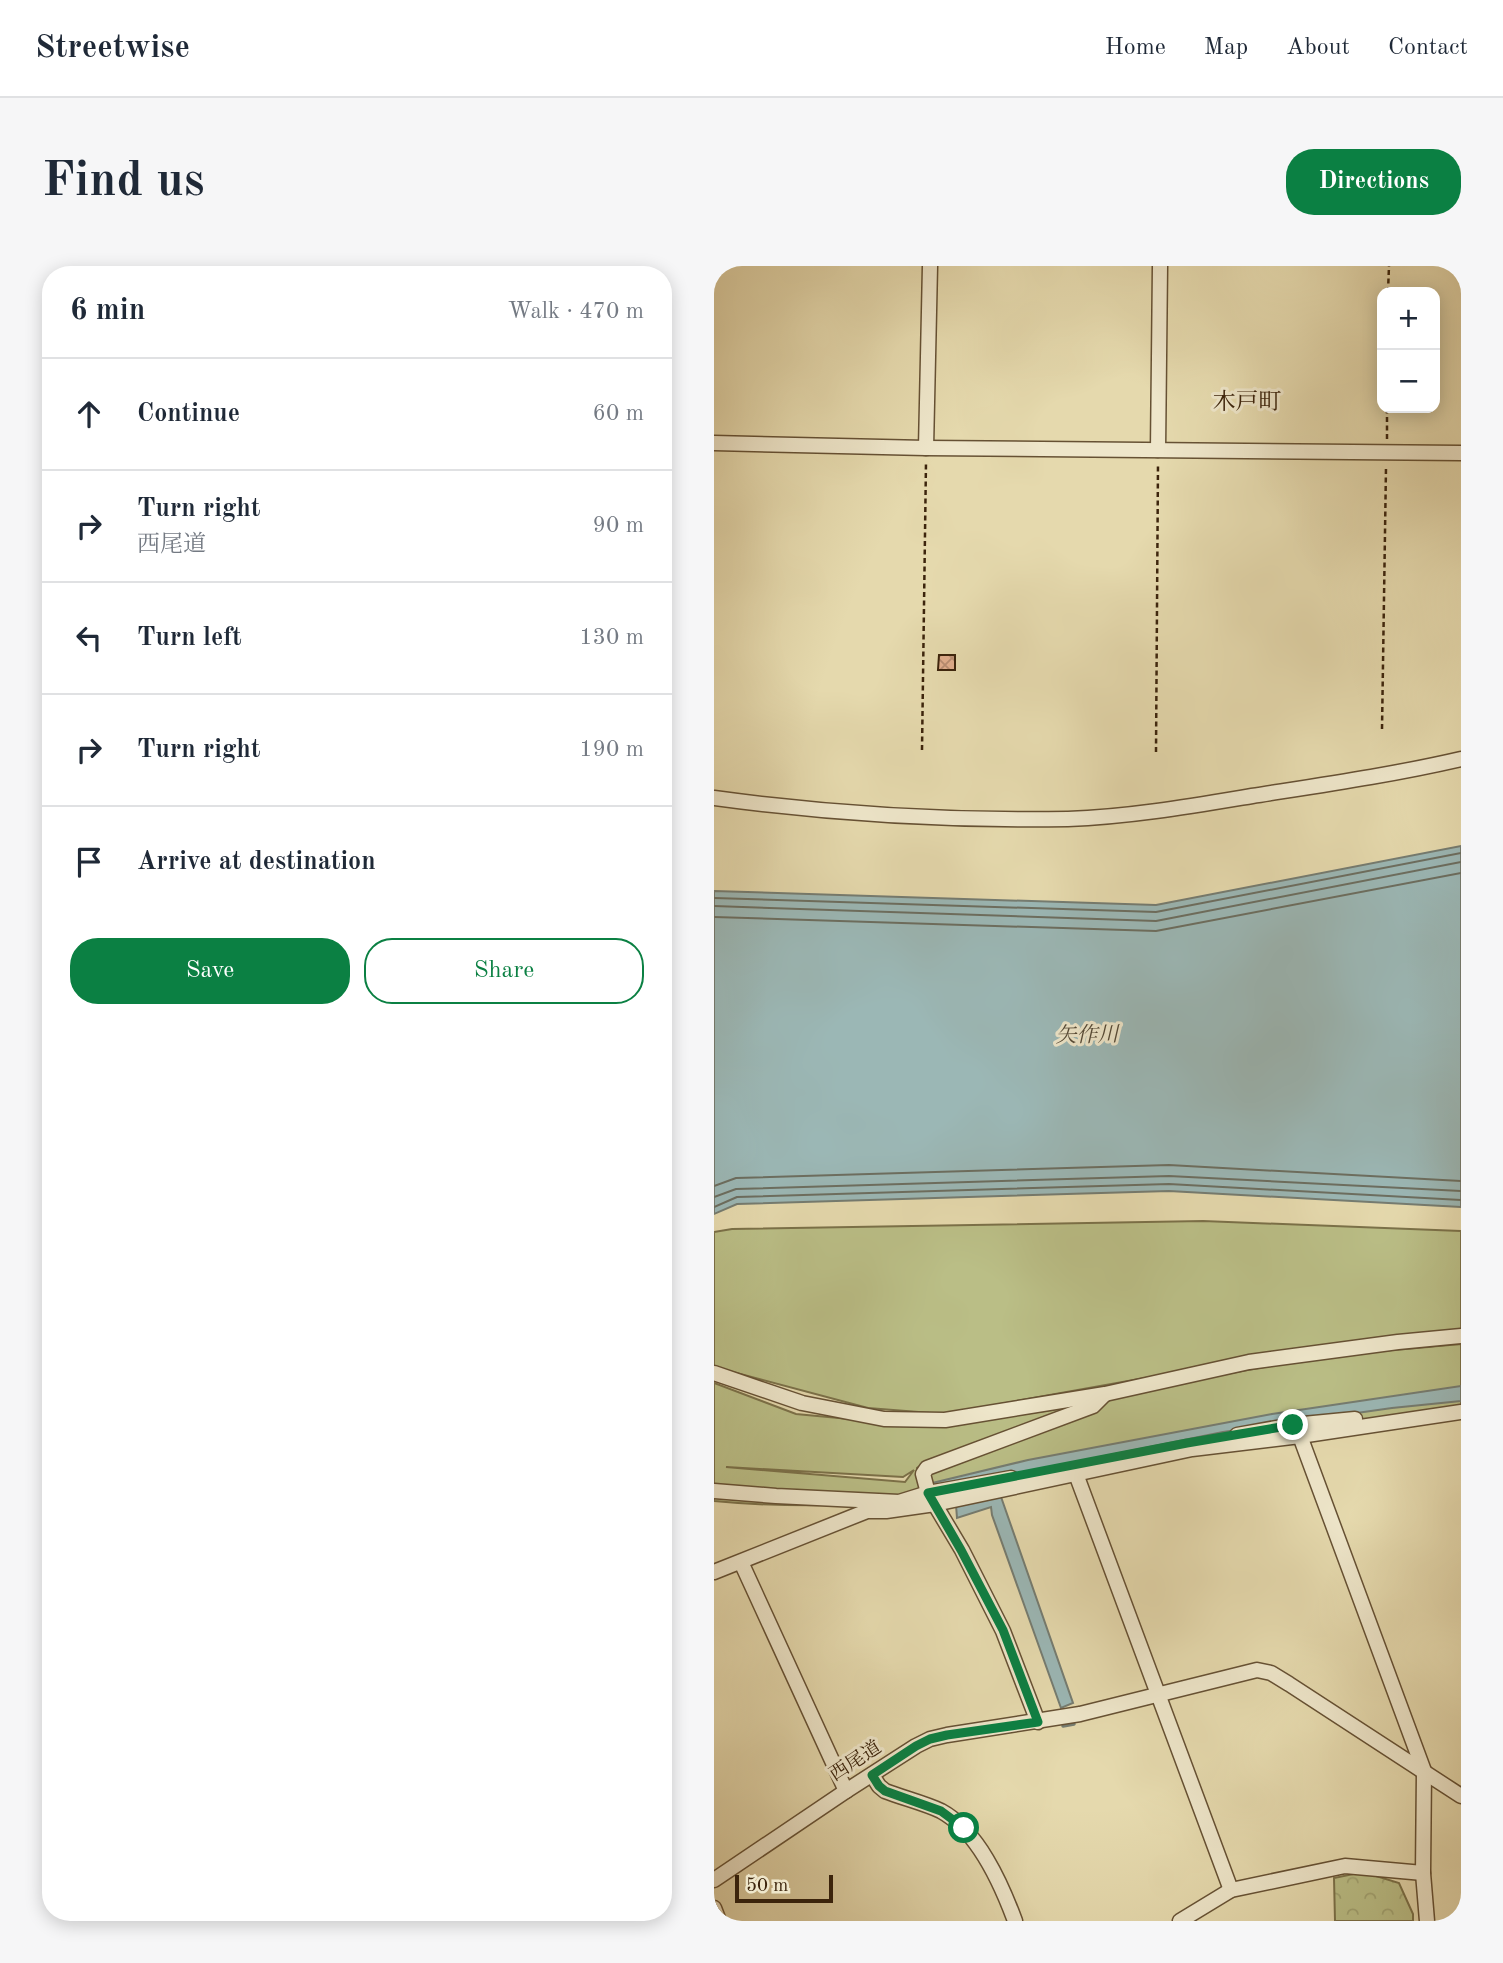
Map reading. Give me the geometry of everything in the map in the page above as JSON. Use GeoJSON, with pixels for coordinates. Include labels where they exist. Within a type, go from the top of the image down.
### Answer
{"type":"FeatureCollection","features":[{"type":"Feature","properties":{"kind":"street"},"geometry":{"type":"LineString","coordinates":[[926,448],[930,266]]}},
{"type":"Feature","properties":{"kind":"street"},"geometry":{"type":"LineString","coordinates":[[1158,450],[1160,266]]}},
{"type":"Feature","properties":{"kind":"street"},"geometry":{"type":"LineString","coordinates":[[714,443],[926,448],[1461,453]]}},
{"type":"Feature","properties":{"kind":"street"},"geometry":{"type":"LineString","coordinates":[[714,798],[922,818],[1070,819],[1187,807],[1418,768],[1461,758]]}},
{"type":"Feature","properties":{"kind":"street"},"geometry":{"type":"LineString","coordinates":[[714,1373],[802,1403],[884,1419],[945,1420],[1105,1394],[1249,1362],[1461,1336]]}},
{"type":"Feature","properties":{"kind":"street"},"geometry":{"type":"LineString","coordinates":[[1038,1722],[1003,1630],[931,1499],[923,1474],[927,1468],[1093,1406],[1105,1394]]}},
{"type":"Feature","properties":{"kind":"street"},"geometry":{"type":"LineString","coordinates":[[714,1572],[867,1511],[886,1511],[1187,1443],[1293,1425],[1461,1409]]}},
{"type":"Feature","properties":{"kind":"street"},"geometry":{"type":"LineString","coordinates":[[714,1491],[899,1502],[931,1499],[1076,1474],[1192,1449],[1300,1436],[1461,1409]]}},
{"type":"Feature","properties":{"kind":"street"},"geometry":{"type":"LineString","coordinates":[[1300,1436],[1423,1771],[1423,1873],[1427,1921]]}},
{"type":"Feature","properties":{"kind":"street"},"geometry":{"type":"LineString","coordinates":[[1076,1474],[1231,1890]]}},
{"type":"Feature","properties":{"kind":"street"},"geometry":{"type":"LineString","coordinates":[[741,1562],[846,1791]]}},
{"type":"Feature","properties":{"kind":"street","name":"西尾道"},"geometry":{"type":"LineString","coordinates":[[714,1880],[846,1791],[930,1739],[1080,1714],[1256,1670],[1271,1673],[1461,1796]]}},
{"type":"Feature","properties":{"kind":"street"},"geometry":{"type":"LineString","coordinates":[[872,1775],[885,1791],[941,1811],[964,1828],[992,1870],[1015,1921]]}},
{"type":"Feature","properties":{"kind":"street"},"geometry":{"type":"LineString","coordinates":[[1180,1921],[1231,1890],[1345,1866],[1423,1873]]}},
{"type":"Feature","properties":{"kind":"street"},"geometry":{"type":"LineString","coordinates":[[714,1908],[719,1921]]}},
{"type":"Feature","properties":{"kind":"path"},"geometry":{"type":"LineString","coordinates":[[1388,287],[1389,266]]}},
{"type":"Feature","properties":{"kind":"path"},"geometry":{"type":"LineString","coordinates":[[1382,729],[1387,413]]}},
{"type":"Feature","properties":{"kind":"path"},"geometry":{"type":"LineString","coordinates":[[922,750],[926,448]]}},
{"type":"Feature","properties":{"kind":"path"},"geometry":{"type":"LineString","coordinates":[[1156,752],[1158,450]]}},
{"type":"Feature","properties":{"kind":"green space"},"geometry":{"type":"Polygon","coordinates":[[[1203,1221],[1461,1231],[1461,1333],[1313,1348],[944,1414],[868,1408],[714,1367],[714,1232],[732,1229],[1203,1221]]]}},
{"type":"Feature","properties":{"kind":"green space"},"geometry":{"type":"Polygon","coordinates":[[[1461,1344],[1461,1410],[937,1499],[929,1476],[933,1469],[1101,1408],[1112,1397],[1315,1359],[1461,1344]]]}},
{"type":"Feature","properties":{"kind":"green space"},"geometry":{"type":"Polygon","coordinates":[[[714,1383],[796,1414],[935,1427],[1085,1405],[927,1461],[917,1468],[922,1501],[818,1506],[714,1501],[714,1383]],[[726,1467],[905,1482],[914,1470],[903,1477],[726,1467]]]}},
{"type":"Feature","properties":{"kind":"green space"},"geometry":{"type":"Polygon","coordinates":[[[1363,1872],[1399,1883],[1413,1914],[1413,1921],[1335,1921],[1334,1878],[1363,1872]]]}},
{"type":"Feature","properties":{"kind":"water","name":"矢作川"},"geometry":{"type":"Polygon","coordinates":[[[1461,846],[1461,1207],[1169,1191],[737,1204],[714,1214],[714,891],[1156,905],[1461,846]]]}},
{"type":"Feature","properties":{"kind":"water"},"geometry":{"type":"Polygon","coordinates":[[[1461,1386],[1461,1401],[1223,1432],[933,1491],[932,1483],[1028,1460],[1272,1414],[1461,1386]]]}},
{"type":"Feature","properties":{"kind":"water"},"geometry":{"type":"Polygon","coordinates":[[[1000,1494],[1073,1703],[1061,1708],[991,1507],[957,1518],[956,1505],[1000,1494]]]}},
{"type":"Feature","properties":{"kind":"building"},"geometry":{"type":"Polygon","coordinates":[[[939,655],[955,655],[955,670],[938,670],[939,655]]]}},
{"type":"Feature","properties":{"kind":"waterway"},"geometry":{"type":"LineString","coordinates":[[1063,1726],[1074,1724]]}},
{"type":"Feature","properties":{"kind":"district","name":"木戸町"},"geometry":{"type":"Point","coordinates":[1247,402]}},
{"type":"Feature","properties":{"kind":"route"},"geometry":{"type":"LineString","coordinates":[[964,1828],[941,1811],[885,1791],[872,1775],[930,1739],[1038,1722],[1003,1630],[928,1493],[1293,1425]]}}]}
